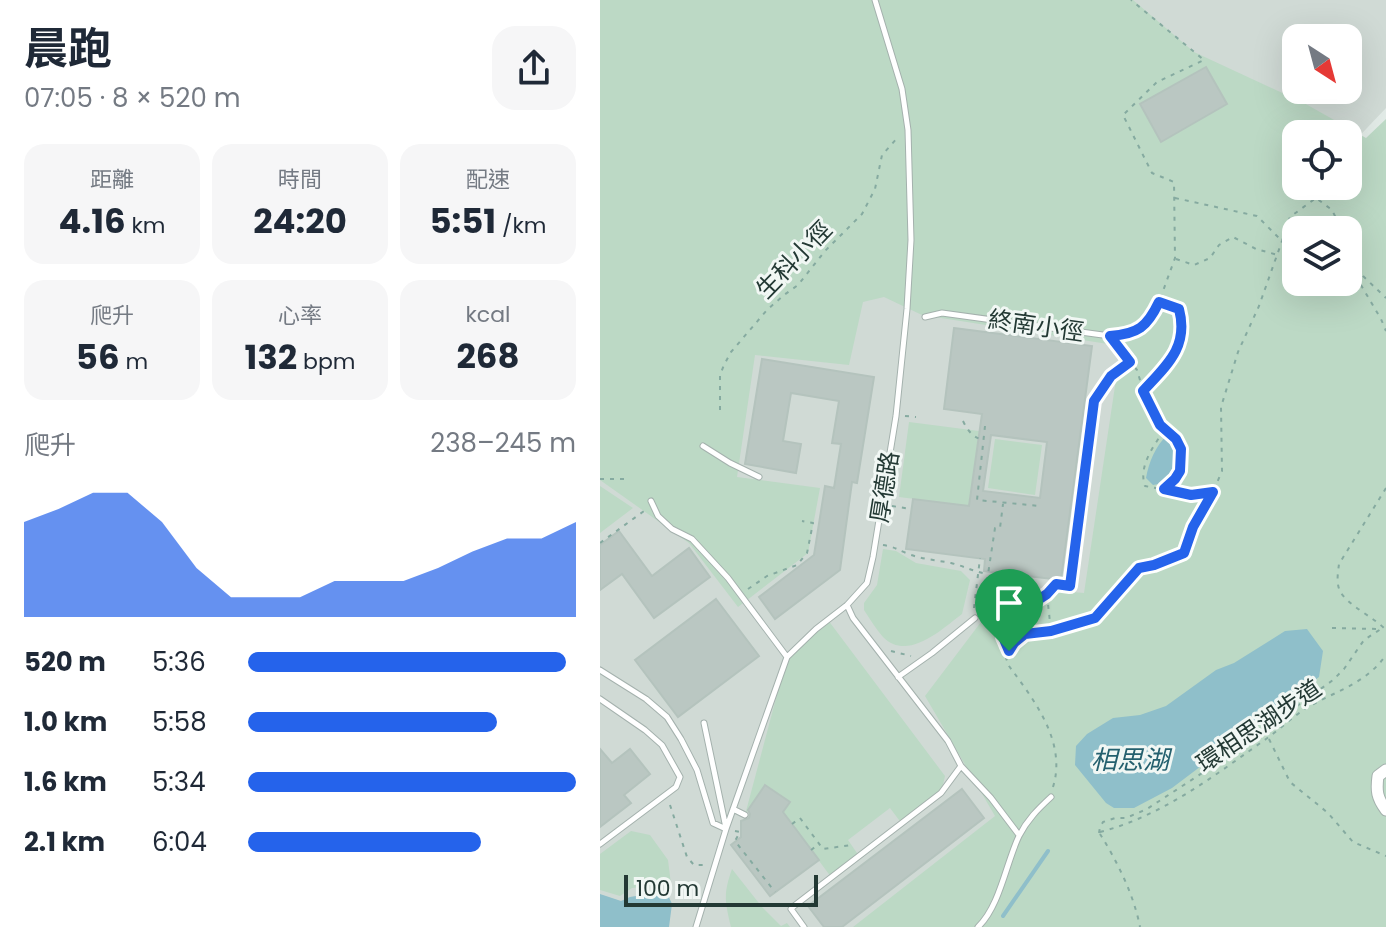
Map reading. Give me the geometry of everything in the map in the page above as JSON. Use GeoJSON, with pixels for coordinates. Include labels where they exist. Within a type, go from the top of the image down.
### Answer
{"type":"FeatureCollection","features":[{"type":"Feature","properties":{"kind":"street"},"geometry":{"type":"LineString","coordinates":[[1386,770],[1378,776],[1376,788],[1378,800],[1386,810]]}},
{"type":"Feature","properties":{"kind":"lane","name":"厚德路"},"geometry":{"type":"LineString","coordinates":[[696,927],[726,829],[787,657],[847,605],[867,583],[873,557],[896,416],[911,240],[908,130],[902,89],[875,0]]}},
{"type":"Feature","properties":{"kind":"lane","name":"終南小徑"},"geometry":{"type":"LineString","coordinates":[[925,317],[942,313],[1110,336]]}},
{"type":"Feature","properties":{"kind":"lane"},"geometry":{"type":"LineString","coordinates":[[703,446],[759,477]]}},
{"type":"Feature","properties":{"kind":"lane"},"geometry":{"type":"LineString","coordinates":[[652,503],[658,516],[672,529],[692,539],[728,578],[787,657]]}},
{"type":"Feature","properties":{"kind":"lane"},"geometry":{"type":"LineString","coordinates":[[847,605],[853,618],[948,741],[961,766],[1019,835]]}},
{"type":"Feature","properties":{"kind":"lane"},"geometry":{"type":"LineString","coordinates":[[898,677],[975,618]]}},
{"type":"Feature","properties":{"kind":"lane"},"geometry":{"type":"LineString","coordinates":[[600,670],[646,699],[667,717],[697,770],[713,823],[726,829]]}},
{"type":"Feature","properties":{"kind":"lane"},"geometry":{"type":"LineString","coordinates":[[600,699],[662,745],[680,777],[676,787],[667,795],[600,844]]}},
{"type":"Feature","properties":{"kind":"lane"},"geometry":{"type":"LineString","coordinates":[[704,723],[726,829]]}},
{"type":"Feature","properties":{"kind":"lane"},"geometry":{"type":"LineString","coordinates":[[804,927],[791,909],[941,793],[961,766]]}},
{"type":"Feature","properties":{"kind":"lane"},"geometry":{"type":"LineString","coordinates":[[978,927],[993,904],[1019,835],[1032,815],[1051,797]]}},
{"type":"Feature","properties":{"kind":"lane"},"geometry":{"type":"LineString","coordinates":[[733,809],[745,815]]}},
{"type":"Feature","properties":{"kind":"path"},"geometry":{"type":"LineString","coordinates":[[1110,336],[1129,335],[1144,326],[1159,302],[1175,258],[1174,182],[1152,173],[1123,115],[1157,82],[1204,60],[1131,0]]}},
{"type":"Feature","properties":{"kind":"path","name":"生科小徑"},"geometry":{"type":"LineString","coordinates":[[720,410],[720,375],[731,352],[767,310],[798,285],[825,251],[867,208],[875,189],[882,155],[900,135]]}},
{"type":"Feature","properties":{"kind":"path"},"geometry":{"type":"LineString","coordinates":[[1051,797],[1058,762],[1053,745],[1039,708],[1006,658],[1014,643],[1025,634],[1051,631],[1095,618],[1139,568],[1184,553],[1193,527],[1222,471],[1221,407],[1238,352],[1259,306],[1282,241],[1257,216],[1173,197]]}},
{"type":"Feature","properties":{"kind":"path"},"geometry":{"type":"LineString","coordinates":[[1291,216],[1316,198],[1335,216]]}},
{"type":"Feature","properties":{"kind":"path"},"geometry":{"type":"LineString","coordinates":[[1175,258],[1194,265],[1210,258],[1219,245],[1233,237],[1256,249],[1278,255]]}},
{"type":"Feature","properties":{"kind":"path"},"geometry":{"type":"LineString","coordinates":[[1362,274],[1386,298]]}},
{"type":"Feature","properties":{"kind":"path"},"geometry":{"type":"LineString","coordinates":[[1362,287],[1386,331]]}},
{"type":"Feature","properties":{"kind":"path"},"geometry":{"type":"LineString","coordinates":[[1143,391],[1169,362],[1182,340],[1179,309],[1159,302]]}},
{"type":"Feature","properties":{"kind":"path"},"geometry":{"type":"LineString","coordinates":[[1110,336],[1137,370],[1153,412],[1181,449],[1180,471],[1164,489]]}},
{"type":"Feature","properties":{"kind":"path"},"geometry":{"type":"LineString","coordinates":[[1003,623],[1047,594],[1056,584],[1070,586],[1094,401],[1111,376],[1130,362]]}},
{"type":"Feature","properties":{"kind":"path"},"geometry":{"type":"LineString","coordinates":[[900,416],[916,417]]}},
{"type":"Feature","properties":{"kind":"path"},"geometry":{"type":"LineString","coordinates":[[963,421],[970,433],[984,440]]}},
{"type":"Feature","properties":{"kind":"path"},"geometry":{"type":"LineString","coordinates":[[985,426],[977,500],[1040,506]]}},
{"type":"Feature","properties":{"kind":"path"},"geometry":{"type":"LineString","coordinates":[[1164,430],[1147,458],[1142,477],[1145,486],[1191,495],[1213,492]]}},
{"type":"Feature","properties":{"kind":"path"},"geometry":{"type":"LineString","coordinates":[[600,479],[629,479]]}},
{"type":"Feature","properties":{"kind":"path"},"geometry":{"type":"LineString","coordinates":[[1385,628],[1339,591],[1337,576],[1339,564],[1386,488]]}},
{"type":"Feature","properties":{"kind":"path"},"geometry":{"type":"LineString","coordinates":[[600,543],[652,503]]}},
{"type":"Feature","properties":{"kind":"path"},"geometry":{"type":"LineString","coordinates":[[987,581],[995,528],[1000,528],[1004,503]]}},
{"type":"Feature","properties":{"kind":"path"},"geometry":{"type":"LineString","coordinates":[[887,505],[911,509]]}},
{"type":"Feature","properties":{"kind":"path"},"geometry":{"type":"LineString","coordinates":[[740,594],[767,576],[797,565],[807,553],[813,523],[802,521]]}},
{"type":"Feature","properties":{"kind":"path"},"geometry":{"type":"LineString","coordinates":[[890,546],[965,567],[971,572],[988,574]]}},
{"type":"Feature","properties":{"kind":"path"},"geometry":{"type":"LineString","coordinates":[[975,618],[980,558]]}},
{"type":"Feature","properties":{"kind":"path"},"geometry":{"type":"LineString","coordinates":[[1047,594],[1051,631]]}},
{"type":"Feature","properties":{"kind":"path"},"geometry":{"type":"LineString","coordinates":[[1006,602],[1003,637],[1009,651]]}},
{"type":"Feature","properties":{"kind":"path"},"geometry":{"type":"LineString","coordinates":[[1332,628],[1385,628]]}},
{"type":"Feature","properties":{"kind":"path"},"geometry":{"type":"LineString","coordinates":[[1140,927],[1137,912],[1099,833],[1103,822],[1126,818],[1147,809],[1219,762],[1333,680],[1364,640],[1379,629]]}},
{"type":"Feature","properties":{"kind":"path","name":"環相思湖步道"},"geometry":{"type":"LineString","coordinates":[[1099,833],[1126,826],[1199,785],[1305,709],[1359,682],[1386,655]]}},
{"type":"Feature","properties":{"kind":"path"},"geometry":{"type":"LineString","coordinates":[[1268,738],[1290,782],[1328,813],[1353,842],[1386,856]]}},
{"type":"Feature","properties":{"kind":"path"},"geometry":{"type":"LineString","coordinates":[[667,795],[687,857],[694,865],[707,865]]}},
{"type":"Feature","properties":{"kind":"path"},"geometry":{"type":"LineString","coordinates":[[792,824],[800,818],[823,849],[851,845]]}},
{"type":"Feature","properties":{"kind":"path"},"geometry":{"type":"LineString","coordinates":[[740,832],[735,841],[775,892]]}},
{"type":"Feature","properties":{"kind":"path"},"geometry":{"type":"LineString","coordinates":[[811,850],[820,844]]}},
{"type":"Feature","properties":{"kind":"shaded area"},"geometry":{"type":"Polygon","coordinates":[[[600,0],[1386,0],[1386,108],[1362,133],[1362,120],[1282,120],[1282,200],[1296,200],[1296,216],[1282,216],[1282,296],[1349,296],[1386,927],[600,927],[600,0]]]}},
{"type":"Feature","properties":{"kind":"green space"},"geometry":{"type":"Polygon","coordinates":[[[600,0],[1133,0],[1194,52],[1282,93],[1282,104],[1306,104],[1334,120],[1282,120],[1282,200],[1362,200],[1362,136],[1366,138],[1386,119],[1386,927],[853,927],[995,816],[925,696],[981,622],[1032,623],[1038,589],[1084,593],[1121,346],[922,315],[884,297],[863,302],[849,365],[755,355],[737,477],[820,488],[808,553],[738,607],[689,543],[600,480],[600,0]]]}},
{"type":"Feature","properties":{"kind":"green space"},"geometry":{"type":"Polygon","coordinates":[[[909,422],[979,431],[969,506],[899,497],[909,422]]]}},
{"type":"Feature","properties":{"kind":"green space"},"geometry":{"type":"Polygon","coordinates":[[[995,439],[1042,445],[1035,495],[988,488],[995,439]]]}},
{"type":"Feature","properties":{"kind":"green space"},"geometry":{"type":"Polygon","coordinates":[[[600,486],[633,508],[600,533],[600,486]]]}},
{"type":"Feature","properties":{"kind":"green space"},"geometry":{"type":"Polygon","coordinates":[[[883,549],[896,551],[916,563],[961,571],[970,580],[962,614],[914,645],[893,644],[883,637],[864,610],[864,603],[877,585],[883,549]]]}},
{"type":"Feature","properties":{"kind":"green space"},"geometry":{"type":"Polygon","coordinates":[[[828,620],[945,776],[941,793],[902,824],[890,808],[848,840],[859,856],[831,877],[783,812],[790,802],[765,785],[745,815],[787,657],[828,620]]]}},
{"type":"Feature","properties":{"kind":"green space"},"geometry":{"type":"Polygon","coordinates":[[[631,831],[650,835],[668,860],[671,884],[632,888],[620,896],[600,890],[600,854],[631,831]]]}},
{"type":"Feature","properties":{"kind":"green space"},"geometry":{"type":"Polygon","coordinates":[[[732,869],[781,926],[787,923],[790,927],[731,927],[726,898],[732,869]]]}},
{"type":"Feature","properties":{"kind":"water"},"geometry":{"type":"Polygon","coordinates":[[[1167,435],[1178,450],[1176,470],[1171,478],[1153,485],[1146,478],[1149,466],[1167,435]]]}},
{"type":"Feature","properties":{"kind":"water","name":"相思湖"},"geometry":{"type":"Polygon","coordinates":[[[1307,629],[1323,651],[1319,677],[1172,788],[1134,808],[1114,808],[1106,803],[1075,765],[1076,746],[1087,734],[1113,718],[1140,715],[1166,706],[1216,670],[1234,663],[1285,631],[1307,629]]]}},
{"type":"Feature","properties":{"kind":"water"},"geometry":{"type":"Polygon","coordinates":[[[659,892],[668,895],[672,904],[669,927],[600,927],[600,894],[621,901],[659,892]]]}},
{"type":"Feature","properties":{"kind":"building"},"geometry":{"type":"Polygon","coordinates":[[[1206,67],[1227,104],[1161,142],[1140,104],[1206,67]]]}},
{"type":"Feature","properties":{"kind":"building"},"geometry":{"type":"Polygon","coordinates":[[[954,328],[1092,346],[1061,580],[984,571],[985,559],[906,549],[913,499],[969,506],[982,414],[944,409],[954,328]],[[991,435],[983,491],[1040,498],[1047,442],[991,435]]]}},
{"type":"Feature","properties":{"kind":"building"},"geometry":{"type":"Polygon","coordinates":[[[762,359],[874,377],[857,483],[852,482],[840,570],[775,619],[759,597],[814,555],[825,486],[834,488],[841,444],[832,443],[839,401],[791,393],[783,441],[801,444],[796,473],[745,464],[762,359]]]}},
{"type":"Feature","properties":{"kind":"building"},"geometry":{"type":"Polygon","coordinates":[[[619,531],[652,576],[689,548],[710,577],[654,618],[622,574],[600,590],[600,545],[619,531]]]}},
{"type":"Feature","properties":{"kind":"building"},"geometry":{"type":"Polygon","coordinates":[[[716,599],[759,656],[678,717],[635,660],[716,599]]]}},
{"type":"Feature","properties":{"kind":"building"},"geometry":{"type":"Polygon","coordinates":[[[600,749],[612,763],[630,749],[650,774],[624,795],[631,803],[600,827],[600,749]]]}},
{"type":"Feature","properties":{"kind":"building"},"geometry":{"type":"Polygon","coordinates":[[[765,785],[790,802],[783,812],[819,860],[770,896],[731,845],[741,837],[741,821],[749,818],[748,810],[765,785]]]}},
{"type":"Feature","properties":{"kind":"building"},"geometry":{"type":"Polygon","coordinates":[[[962,789],[984,818],[842,927],[824,927],[808,906],[962,789]]]}},
{"type":"Feature","properties":{"kind":"waterway"},"geometry":{"type":"LineString","coordinates":[[1003,916],[1048,851]]}},
{"type":"Feature","properties":{"kind":"route"},"geometry":{"type":"LineString","coordinates":[[1159,302],[1179,309],[1182,340],[1169,362],[1143,391],[1160,425],[1176,439],[1181,449],[1180,471],[1164,489],[1191,495],[1213,492],[1193,527],[1184,553],[1139,568],[1095,618],[1051,631],[1025,634],[1009,651],[1003,637],[1003,623],[1047,594],[1056,584],[1070,586],[1094,401],[1111,376],[1130,362],[1110,336],[1129,335],[1144,326],[1159,302]]}}]}
